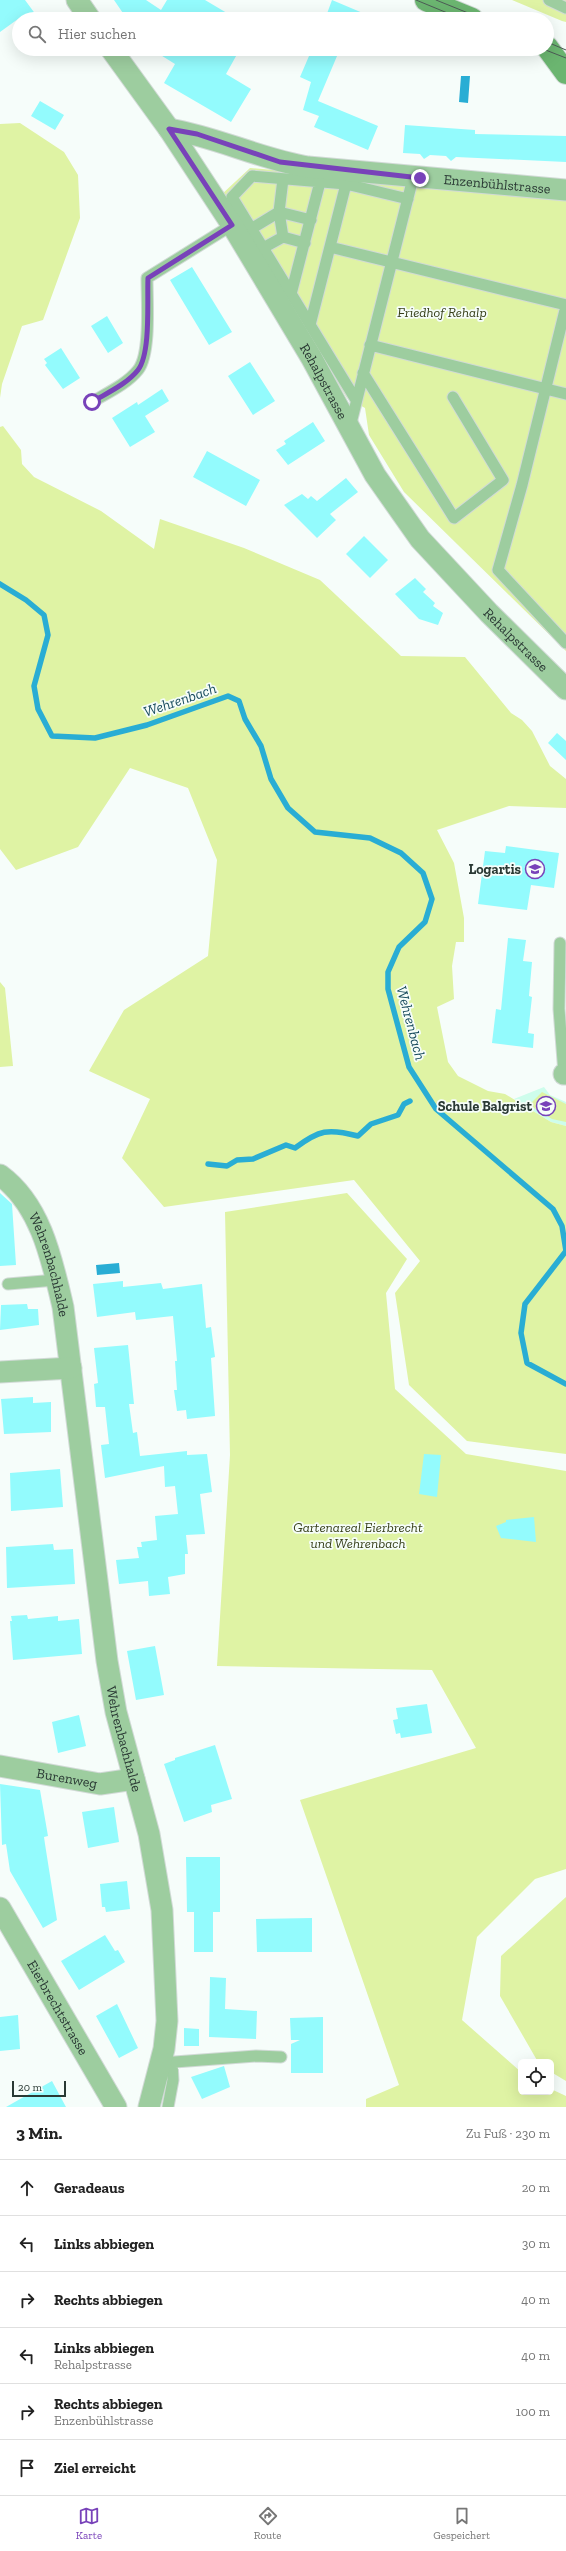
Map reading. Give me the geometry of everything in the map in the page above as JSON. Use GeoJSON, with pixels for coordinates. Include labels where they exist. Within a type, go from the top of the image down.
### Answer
{"type":"FeatureCollection","features":[{"type":"Feature","properties":{"kind":"main road"},"geometry":{"type":"LineString","coordinates":[[426,0],[455,12]]}},
{"type":"Feature","properties":{"kind":"main road"},"geometry":{"type":"LineString","coordinates":[[554,46],[566,44]]}},
{"type":"Feature","properties":{"kind":"main road"},"geometry":{"type":"LineString","coordinates":[[554,56],[566,73]]}},
{"type":"Feature","properties":{"kind":"street"},"geometry":{"type":"LineString","coordinates":[[76,0],[85,12]]}},
{"type":"Feature","properties":{"kind":"street","name":"Rehalpstrasse"},"geometry":{"type":"LineString","coordinates":[[116,56],[241,227],[375,475],[420,539],[489,613],[566,689]]}},
{"type":"Feature","properties":{"kind":"street","name":"Enzenbühlstrasse"},"geometry":{"type":"LineString","coordinates":[[169,129],[197,134],[280,162],[413,178],[566,190]]}},
{"type":"Feature","properties":{"kind":"street","name":"Wehrenbachhalde"},"geometry":{"type":"LineString","coordinates":[[0,1175],[19,1192],[38,1224],[56,1280],[71,1368],[107,1661],[116,1712],[158,1878],[162,1910],[167,1999],[167,2063],[149,2107]]}},
{"type":"Feature","properties":{"kind":"street"},"geometry":{"type":"LineString","coordinates":[[0,1372],[71,1368]]}},
{"type":"Feature","properties":{"kind":"street","name":"Burenweg"},"geometry":{"type":"LineString","coordinates":[[0,1766],[100,1784],[134,1779]]}},
{"type":"Feature","properties":{"kind":"street","name":"Eierbrechtstrasse"},"geometry":{"type":"LineString","coordinates":[[0,1908],[116,2107]]}},
{"type":"Feature","properties":{"kind":"lane"},"geometry":{"type":"LineString","coordinates":[[549,0],[566,8]]}},
{"type":"Feature","properties":{"kind":"lane"},"geometry":{"type":"LineString","coordinates":[[356,400],[263,248],[241,227],[232,197],[252,176],[346,184],[408,199]]}},
{"type":"Feature","properties":{"kind":"lane"},"geometry":{"type":"LineString","coordinates":[[350,427],[413,178]]}},
{"type":"Feature","properties":{"kind":"lane"},"geometry":{"type":"LineString","coordinates":[[283,179],[279,212],[283,237]]}},
{"type":"Feature","properties":{"kind":"lane"},"geometry":{"type":"LineString","coordinates":[[291,294],[320,182]]}},
{"type":"Feature","properties":{"kind":"lane"},"geometry":{"type":"LineString","coordinates":[[310,324],[346,184]]}},
{"type":"Feature","properties":{"kind":"lane"},"geometry":{"type":"LineString","coordinates":[[92,402],[126,381],[139,370],[145,353],[148,278],[241,227],[279,212],[311,220]]}},
{"type":"Feature","properties":{"kind":"lane"},"geometry":{"type":"LineString","coordinates":[[263,248],[283,237],[305,242]]}},
{"type":"Feature","properties":{"kind":"lane"},"geometry":{"type":"LineString","coordinates":[[330,247],[566,306],[522,486],[498,570],[566,643]]}},
{"type":"Feature","properties":{"kind":"lane"},"geometry":{"type":"LineString","coordinates":[[370,345],[566,394]]}},
{"type":"Feature","properties":{"kind":"lane"},"geometry":{"type":"LineString","coordinates":[[363,373],[454,518],[503,480]]}},
{"type":"Feature","properties":{"kind":"lane"},"geometry":{"type":"LineString","coordinates":[[453,397],[503,480],[522,486]]}},
{"type":"Feature","properties":{"kind":"lane"},"geometry":{"type":"LineString","coordinates":[[560,942],[559,1009],[565,1074]]}},
{"type":"Feature","properties":{"kind":"lane"},"geometry":{"type":"LineString","coordinates":[[8,1284],[56,1280]]}},
{"type":"Feature","properties":{"kind":"lane"},"geometry":{"type":"LineString","coordinates":[[168,2107],[173,2080],[167,2063],[256,2056],[281,2057]]}},
{"type":"Feature","properties":{"kind":"shaded area","name":"Schule Balgrist"},"geometry":{"type":"Polygon","coordinates":[[[544,1087],[550,1095],[566,1102],[566,1126],[551,1122],[514,1099],[544,1087]]]}},
{"type":"Feature","properties":{"kind":"green space"},"geometry":{"type":"Polygon","coordinates":[[[512,0],[566,0],[566,22],[554,18],[554,12],[541,12],[512,0]]]}},
{"type":"Feature","properties":{"kind":"green space"},"geometry":{"type":"Polygon","coordinates":[[[20,123],[64,152],[78,175],[80,218],[43,320],[22,326],[2,384],[0,398],[0,124],[20,123]]]}},
{"type":"Feature","properties":{"kind":"green space","name":"Friedhof Rehalp"},"geometry":{"type":"Polygon","coordinates":[[[250,168],[566,197],[566,651],[404,492],[369,435],[365,408],[347,398],[221,195],[250,168]]]}},
{"type":"Feature","properties":{"kind":"green space"},"geometry":{"type":"Polygon","coordinates":[[[3,426],[21,450],[22,464],[34,477],[101,511],[154,549],[160,519],[244,548],[320,580],[401,656],[465,657],[511,713],[522,720],[532,731],[550,766],[566,779],[566,808],[509,806],[437,830],[454,863],[464,918],[464,942],[456,942],[452,966],[454,999],[437,1007],[448,1062],[458,1076],[488,1091],[505,1094],[551,1122],[566,1126],[566,1454],[467,1441],[409,1385],[395,1293],[420,1261],[354,1180],[164,1207],[122,1158],[150,1099],[89,1071],[124,1010],[208,956],[217,860],[188,788],[130,768],[78,847],[16,870],[0,849],[0,427],[3,426]]]}},
{"type":"Feature","properties":{"kind":"green space"},"geometry":{"type":"Polygon","coordinates":[[[0,982],[5,988],[13,1066],[0,1067],[0,982]]]}},
{"type":"Feature","properties":{"kind":"green space","name":"Schule Balgrist"},"geometry":{"type":"Polygon","coordinates":[[[542,1092],[566,1104],[566,1122],[552,1119],[529,1105],[542,1092]]]}},
{"type":"Feature","properties":{"kind":"green space","name":"Gartenareal Eierbrecht und Wehrenbach"},"geometry":{"type":"Polygon","coordinates":[[[347,1193],[407,1259],[386,1293],[395,1389],[466,1454],[566,1471],[566,1869],[535,1879],[477,1937],[462,2020],[518,2069],[518,2095],[554,2095],[554,2090],[566,2096],[566,2107],[366,2107],[366,2099],[399,2085],[300,1800],[476,1748],[432,1670],[217,1666],[230,1455],[225,1212],[347,1193]]]}},
{"type":"Feature","properties":{"kind":"green space"},"geometry":{"type":"Polygon","coordinates":[[[566,1897],[566,2081],[554,2074],[554,2059],[536,2059],[500,1996],[501,1956],[566,1897]]]}},
{"type":"Feature","properties":{"kind":"water"},"geometry":{"type":"Polygon","coordinates":[[[461,76],[470,76],[468,103],[459,102],[461,76]]]}},
{"type":"Feature","properties":{"kind":"water"},"geometry":{"type":"Polygon","coordinates":[[[119,1263],[120,1273],[97,1275],[96,1265],[119,1263]]]}},
{"type":"Feature","properties":{"kind":"building"},"geometry":{"type":"Polygon","coordinates":[[[0,0],[25,0],[34,12],[12,12],[12,23],[0,32],[0,0]]]}},
{"type":"Feature","properties":{"kind":"building"},"geometry":{"type":"Polygon","coordinates":[[[114,0],[146,0],[161,10],[167,0],[205,0],[225,12],[122,12],[114,0]]]}},
{"type":"Feature","properties":{"kind":"building"},"geometry":{"type":"Polygon","coordinates":[[[332,0],[360,12],[328,12],[332,0]]]}},
{"type":"Feature","properties":{"kind":"building"},"geometry":{"type":"Polygon","coordinates":[[[162,56],[236,56],[226,74],[251,89],[231,122],[164,83],[175,64],[162,56]]]}},
{"type":"Feature","properties":{"kind":"building"},"geometry":{"type":"Polygon","coordinates":[[[309,56],[337,56],[318,101],[378,126],[368,150],[314,127],[319,116],[303,110],[311,82],[300,77],[309,56]]]}},
{"type":"Feature","properties":{"kind":"building"},"geometry":{"type":"Polygon","coordinates":[[[40,101],[64,115],[55,130],[31,116],[40,101]]]}},
{"type":"Feature","properties":{"kind":"building"},"geometry":{"type":"Polygon","coordinates":[[[405,125],[475,130],[475,134],[566,136],[566,162],[456,157],[451,161],[446,156],[430,155],[424,159],[420,154],[403,153],[405,125]]]}},
{"type":"Feature","properties":{"kind":"building"},"geometry":{"type":"Polygon","coordinates":[[[192,267],[232,332],[209,345],[170,280],[192,267]]]}},
{"type":"Feature","properties":{"kind":"building"},"geometry":{"type":"Polygon","coordinates":[[[107,316],[123,343],[108,353],[91,326],[107,316]]]}},
{"type":"Feature","properties":{"kind":"building"},"geometry":{"type":"Polygon","coordinates":[[[61,348],[80,378],[63,389],[45,365],[47,363],[44,359],[61,348]]]}},
{"type":"Feature","properties":{"kind":"building"},"geometry":{"type":"Polygon","coordinates":[[[250,362],[275,401],[253,415],[228,376],[250,362]]]}},
{"type":"Feature","properties":{"kind":"building"},"geometry":{"type":"Polygon","coordinates":[[[162,389],[169,401],[145,416],[155,432],[130,447],[112,418],[137,402],[138,405],[162,389]]]}},
{"type":"Feature","properties":{"kind":"building"},"geometry":{"type":"Polygon","coordinates":[[[313,422],[325,441],[288,465],[276,450],[286,444],[284,441],[313,422]]]}},
{"type":"Feature","properties":{"kind":"building"},"geometry":{"type":"Polygon","coordinates":[[[207,451],[260,480],[246,506],[193,477],[207,451]]]}},
{"type":"Feature","properties":{"kind":"building"},"geometry":{"type":"Polygon","coordinates":[[[346,478],[358,492],[330,514],[336,520],[317,538],[284,505],[302,494],[308,499],[311,496],[317,501],[346,478]]]}},
{"type":"Feature","properties":{"kind":"building"},"geometry":{"type":"Polygon","coordinates":[[[364,536],[388,560],[370,578],[346,554],[364,536]]]}},
{"type":"Feature","properties":{"kind":"building"},"geometry":{"type":"Polygon","coordinates":[[[415,578],[426,589],[423,592],[435,603],[433,606],[443,613],[438,625],[419,619],[395,594],[415,578]]]}},
{"type":"Feature","properties":{"kind":"building"},"geometry":{"type":"Polygon","coordinates":[[[557,733],[566,741],[566,760],[548,743],[557,733]]]}},
{"type":"Feature","properties":{"kind":"building"},"geometry":{"type":"Polygon","coordinates":[[[506,846],[559,853],[554,888],[531,885],[527,910],[478,904],[485,851],[505,853],[506,846]]]}},
{"type":"Feature","properties":{"kind":"building"},"geometry":{"type":"Polygon","coordinates":[[[508,938],[526,940],[523,961],[532,962],[529,996],[532,997],[528,1033],[534,1034],[533,1048],[492,1043],[496,1009],[501,1010],[508,938]]]}},
{"type":"Feature","properties":{"kind":"building"},"geometry":{"type":"Polygon","coordinates":[[[0,1193],[12,1204],[16,1265],[0,1266],[0,1193]]]}},
{"type":"Feature","properties":{"kind":"building"},"geometry":{"type":"Polygon","coordinates":[[[123,1281],[123,1287],[161,1283],[163,1289],[202,1284],[206,1328],[211,1327],[215,1357],[211,1358],[215,1416],[187,1419],[186,1410],[177,1411],[174,1390],[177,1390],[175,1361],[177,1361],[173,1316],[136,1320],[135,1312],[97,1317],[93,1284],[123,1281]]]}},
{"type":"Feature","properties":{"kind":"building"},"geometry":{"type":"Polygon","coordinates":[[[27,1304],[28,1309],[38,1309],[39,1325],[0,1330],[1,1305],[27,1304]]]}},
{"type":"Feature","properties":{"kind":"building"},"geometry":{"type":"Polygon","coordinates":[[[128,1345],[134,1404],[129,1404],[133,1433],[137,1432],[140,1456],[187,1451],[187,1455],[207,1454],[212,1492],[200,1494],[205,1534],[186,1535],[188,1554],[185,1554],[185,1574],[168,1577],[170,1594],[149,1596],[148,1581],[119,1584],[116,1560],[139,1558],[137,1547],[142,1547],[141,1542],[157,1540],[155,1516],[178,1514],[175,1486],[165,1487],[164,1466],[105,1478],[101,1445],[109,1444],[105,1407],[96,1407],[94,1384],[98,1383],[94,1348],[128,1345]]]}},
{"type":"Feature","properties":{"kind":"building"},"geometry":{"type":"Polygon","coordinates":[[[33,1397],[33,1403],[51,1402],[51,1432],[4,1434],[1,1399],[33,1397]]]}},
{"type":"Feature","properties":{"kind":"building"},"geometry":{"type":"Polygon","coordinates":[[[424,1454],[441,1455],[437,1497],[419,1494],[424,1454]]]}},
{"type":"Feature","properties":{"kind":"building"},"geometry":{"type":"Polygon","coordinates":[[[60,1469],[63,1507],[11,1511],[10,1473],[60,1469]]]}},
{"type":"Feature","properties":{"kind":"building"},"geometry":{"type":"Polygon","coordinates":[[[534,1517],[536,1542],[501,1538],[496,1526],[506,1522],[506,1520],[534,1517]]]}},
{"type":"Feature","properties":{"kind":"building"},"geometry":{"type":"Polygon","coordinates":[[[53,1544],[54,1550],[73,1549],[75,1584],[7,1588],[6,1547],[53,1544]]]}},
{"type":"Feature","properties":{"kind":"building"},"geometry":{"type":"Polygon","coordinates":[[[27,1615],[28,1619],[58,1616],[58,1621],[79,1619],[82,1654],[13,1660],[10,1621],[12,1621],[11,1616],[27,1615]]]}},
{"type":"Feature","properties":{"kind":"building"},"geometry":{"type":"Polygon","coordinates":[[[155,1646],[164,1695],[136,1700],[127,1651],[155,1646]]]}},
{"type":"Feature","properties":{"kind":"building"},"geometry":{"type":"Polygon","coordinates":[[[427,1704],[432,1733],[401,1738],[400,1733],[396,1734],[393,1720],[398,1719],[396,1708],[427,1704]]]}},
{"type":"Feature","properties":{"kind":"building"},"geometry":{"type":"Polygon","coordinates":[[[79,1715],[86,1746],[58,1753],[52,1722],[79,1715]]]}},
{"type":"Feature","properties":{"kind":"building"},"geometry":{"type":"Polygon","coordinates":[[[215,1745],[232,1799],[211,1805],[212,1812],[184,1822],[164,1764],[175,1760],[175,1758],[215,1745]]]}},
{"type":"Feature","properties":{"kind":"building"},"geometry":{"type":"Polygon","coordinates":[[[0,1784],[40,1790],[48,1836],[44,1837],[57,1920],[43,1928],[10,1871],[6,1844],[2,1845],[0,1784]]]}},
{"type":"Feature","properties":{"kind":"building"},"geometry":{"type":"Polygon","coordinates":[[[114,1807],[119,1842],[88,1848],[82,1812],[114,1807]]]}},
{"type":"Feature","properties":{"kind":"building"},"geometry":{"type":"Polygon","coordinates":[[[186,1857],[220,1857],[220,1912],[213,1912],[213,1952],[194,1952],[194,1912],[187,1912],[186,1857]]]}},
{"type":"Feature","properties":{"kind":"building"},"geometry":{"type":"Polygon","coordinates":[[[127,1881],[130,1909],[106,1912],[105,1907],[102,1907],[100,1884],[127,1881]]]}},
{"type":"Feature","properties":{"kind":"building"},"geometry":{"type":"Polygon","coordinates":[[[312,1918],[312,1952],[257,1952],[256,1919],[312,1918]]]}},
{"type":"Feature","properties":{"kind":"building"},"geometry":{"type":"Polygon","coordinates":[[[105,1935],[115,1951],[118,1950],[125,1962],[79,1990],[61,1961],[105,1935]]]}},
{"type":"Feature","properties":{"kind":"building"},"geometry":{"type":"Polygon","coordinates":[[[210,1977],[226,1978],[225,2009],[257,2011],[256,2039],[209,2037],[210,1977]]]}},
{"type":"Feature","properties":{"kind":"building"},"geometry":{"type":"Polygon","coordinates":[[[117,2004],[138,2048],[119,2058],[96,2016],[117,2004]]]}},
{"type":"Feature","properties":{"kind":"building"},"geometry":{"type":"Polygon","coordinates":[[[18,2015],[20,2049],[0,2051],[0,2017],[18,2015]]]}},
{"type":"Feature","properties":{"kind":"building"},"geometry":{"type":"Polygon","coordinates":[[[323,2017],[323,2073],[291,2073],[291,2044],[300,2040],[291,2040],[290,2018],[323,2017]]]}},
{"type":"Feature","properties":{"kind":"building"},"geometry":{"type":"Polygon","coordinates":[[[184,2028],[199,2029],[199,2046],[184,2046],[184,2028]]]}},
{"type":"Feature","properties":{"kind":"building"},"geometry":{"type":"Polygon","coordinates":[[[224,2066],[230,2087],[202,2099],[191,2077],[224,2066]]]}},
{"type":"Feature","properties":{"kind":"building"},"geometry":{"type":"Polygon","coordinates":[[[52,2081],[66,2107],[6,2107],[52,2081]]]}},
{"type":"Feature","properties":{"kind":"waterway","name":"Wehrenbach"},"geometry":{"type":"LineString","coordinates":[[0,584],[26,600],[44,615],[48,635],[34,686],[38,709],[52,736],[95,738],[147,725],[228,696],[239,701],[245,719],[261,746],[271,779],[288,808],[315,832],[370,838],[401,853],[423,873],[432,899],[425,922],[399,947],[388,972],[388,989],[409,1067],[436,1109],[553,1209],[562,1226],[566,1251],[525,1304],[521,1333],[527,1363],[566,1384]]}},
{"type":"Feature","properties":{"kind":"waterway"},"geometry":{"type":"LineString","coordinates":[[208,1164],[227,1166],[237,1160],[253,1159],[286,1145],[295,1148],[311,1137],[324,1132],[348,1133],[358,1136],[371,1124],[398,1115],[404,1104],[410,1101]]}},
{"type":"Feature","properties":{"kind":"tram line"},"geometry":{"type":"LineString","coordinates":[[416,0],[445,12]]}},
{"type":"Feature","properties":{"kind":"tram line"},"geometry":{"type":"LineString","coordinates":[[436,0],[466,12]]}},
{"type":"Feature","properties":{"kind":"tram line"},"geometry":{"type":"LineString","coordinates":[[554,45],[566,50]]}},
{"type":"Feature","properties":{"kind":"tram line"},"geometry":{"type":"LineString","coordinates":[[554,53],[566,58]]}},
{"type":"Feature","properties":{"kind":"place","name":"Logartis"},"geometry":{"type":"Point","coordinates":[535,869]}},
{"type":"Feature","properties":{"kind":"place","name":"Schule Balgrist"},"geometry":{"type":"Point","coordinates":[546,1106]}},
{"type":"Feature","properties":{"kind":"route"},"geometry":{"type":"LineString","coordinates":[[92,402],[126,381],[139,370],[145,353],[148,278],[232,225],[169,129],[197,134],[251,154],[280,162],[308,167],[420,178]]}}]}
